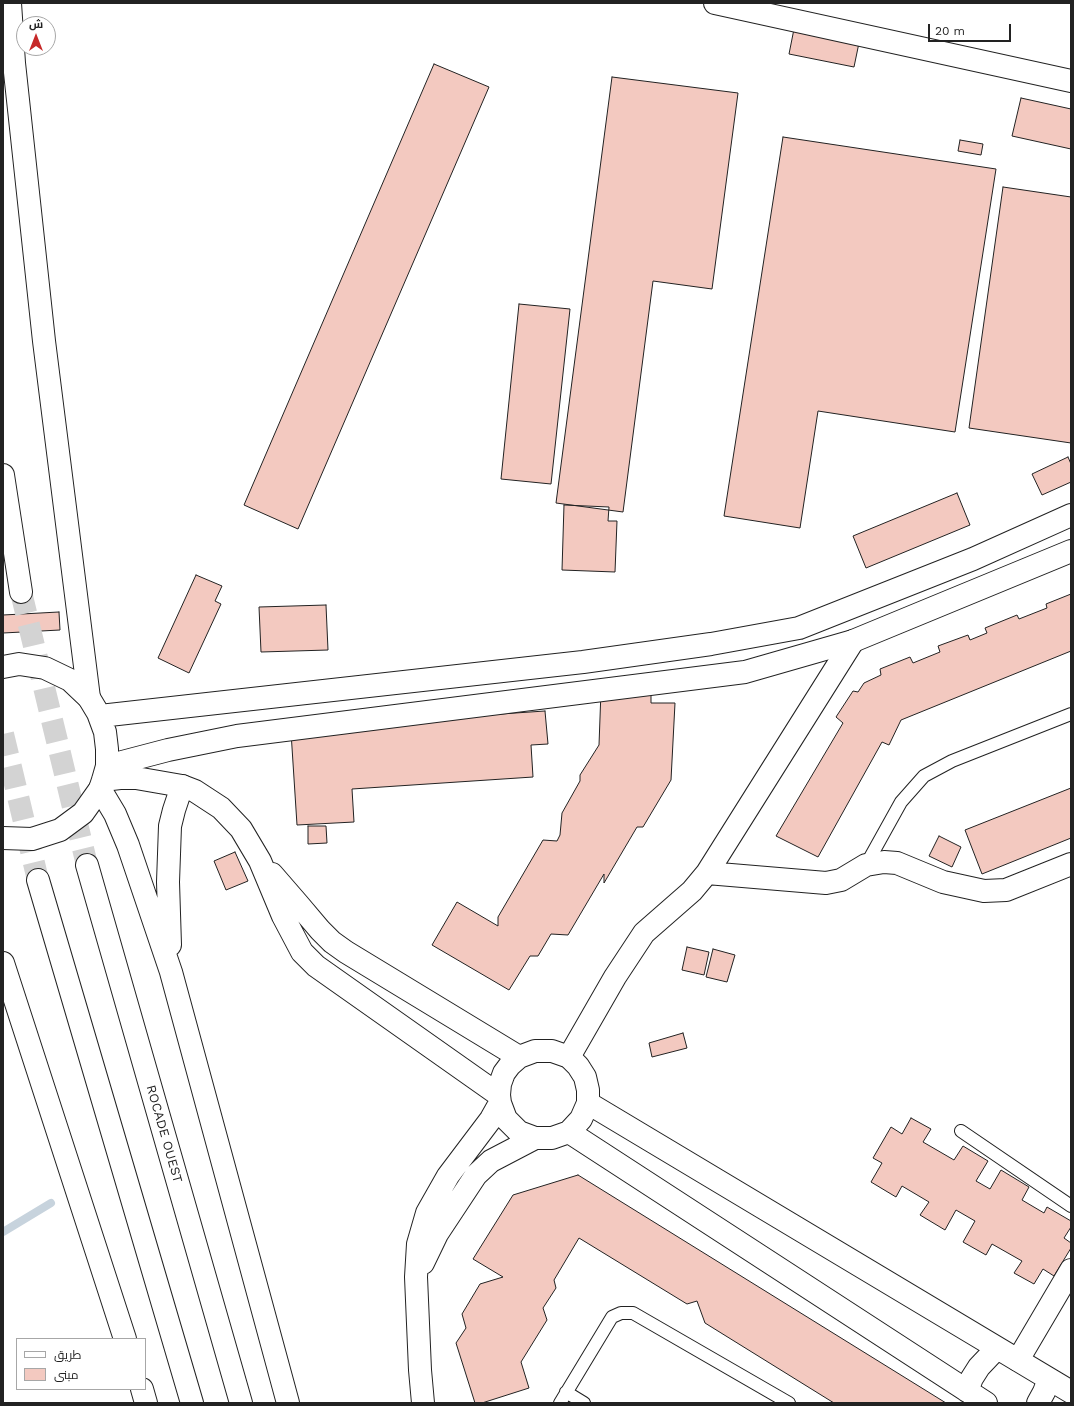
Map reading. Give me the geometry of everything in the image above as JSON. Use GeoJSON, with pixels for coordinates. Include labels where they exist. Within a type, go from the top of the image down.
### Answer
{"type":"FeatureCollection","features":[{"type":"Feature","properties":{"kind":"main road"},"geometry":{"type":"LineString","coordinates":[[10,3],[15,71],[44,341],[89,698]]}},
{"type":"Feature","properties":{"kind":"main road"},"geometry":{"type":"LineString","coordinates":[[715,3],[1071,81]]}},
{"type":"Feature","properties":{"kind":"main road"},"geometry":{"type":"LineString","coordinates":[[3,475],[21,592]]}},
{"type":"Feature","properties":{"kind":"main road"},"geometry":{"type":"LineString","coordinates":[[100,716],[583,662],[711,644],[799,628],[973,559],[1071,516]]}},
{"type":"Feature","properties":{"kind":"main road"},"geometry":{"type":"LineString","coordinates":[[103,778],[176,748],[236,736],[745,672],[853,641],[1071,551]]}},
{"type":"Feature","properties":{"kind":"main road"},"geometry":{"type":"LineString","coordinates":[[569,1057],[615,977],[644,933],[692,891],[708,873],[853,641]]}},
{"type":"Feature","properties":{"kind":"main road"},"geometry":{"type":"LineString","coordinates":[[3,667],[19,664],[46,668],[70,680],[89,698],[100,716],[105,732],[107,749],[103,778],[83,812],[60,830],[32,839],[3,838]]}},
{"type":"Feature","properties":{"kind":"main road"},"geometry":{"type":"LineString","coordinates":[[103,778],[136,778],[182,786],[195,791],[221,808],[241,829],[260,861],[292,934],[302,952],[316,966],[499,1099]]}},
{"type":"Feature","properties":{"kind":"main road"},"geometry":{"type":"LineString","coordinates":[[103,778],[115,814],[128,845],[171,972],[288,1403]]}},
{"type":"Feature","properties":{"kind":"main road"},"geometry":{"type":"LineString","coordinates":[[171,972],[168,889],[169,842],[170,826],[182,786]]}},
{"type":"Feature","properties":{"kind":"main road"},"geometry":{"type":"LineString","coordinates":[[260,861],[332,942],[519,1057]]}},
{"type":"Feature","properties":{"kind":"main road"},"geometry":{"type":"LineString","coordinates":[[708,873],[826,883],[841,880],[866,864],[884,862],[897,863],[943,882],[984,891],[1006,890],[1071,864]]}},
{"type":"Feature","properties":{"kind":"main road","name":"ROCADE OUEST"},"geometry":{"type":"LineString","coordinates":[[87,865],[241,1403]]}},
{"type":"Feature","properties":{"kind":"main road"},"geometry":{"type":"LineString","coordinates":[[38,880],[192,1403]]}},
{"type":"Feature","properties":{"kind":"main road"},"geometry":{"type":"LineString","coordinates":[[3,964],[125,1338]]}},
{"type":"Feature","properties":{"kind":"main road"},"geometry":{"type":"LineString","coordinates":[[535,1051],[552,1051],[569,1057],[578,1066],[585,1078],[588,1090],[588,1103],[581,1119],[569,1132],[552,1138],[535,1138],[519,1132],[506,1119],[499,1099],[500,1084],[504,1073],[519,1057],[535,1051]]}},
{"type":"Feature","properties":{"kind":"main road"},"geometry":{"type":"LineString","coordinates":[[424,1403],[420,1370],[416,1277],[418,1244],[427,1213],[448,1176],[481,1133],[499,1099]]}},
{"type":"Feature","properties":{"kind":"main road"},"geometry":{"type":"LineString","coordinates":[[588,1103],[1071,1392]]}},
{"type":"Feature","properties":{"kind":"main road"},"geometry":{"type":"LineString","coordinates":[[569,1132],[986,1403]]}},
{"type":"Feature","properties":{"kind":"main road"},"geometry":{"type":"LineString","coordinates":[[416,1277],[437,1234],[476,1176],[495,1158],[535,1138]]}},
{"type":"Feature","properties":{"kind":"main road"},"geometry":{"type":"LineString","coordinates":[[1018,1360],[1071,1270]]}},
{"type":"Feature","properties":{"kind":"main road"},"geometry":{"type":"LineString","coordinates":[[967,1391],[972,1378],[979,1367],[997,1348]]}},
{"type":"Feature","properties":{"kind":"main road"},"geometry":{"type":"LineString","coordinates":[[1038,1403],[1049,1379]]}},
{"type":"Feature","properties":{"kind":"main road"},"geometry":{"type":"LineString","coordinates":[[142,1390],[146,1403]]}},
{"type":"Feature","properties":{"kind":"lane"},"geometry":{"type":"LineString","coordinates":[[866,864],[901,802],[924,776],[952,762],[1071,714]]}},
{"type":"Feature","properties":{"kind":"lane"},"geometry":{"type":"LineString","coordinates":[[961,1131],[1071,1206]]}},
{"type":"Feature","properties":{"kind":"lane"},"geometry":{"type":"LineString","coordinates":[[560,1403],[612,1317],[621,1313],[633,1314],[789,1403]]}},
{"type":"Feature","properties":{"kind":"lane"},"geometry":{"type":"LineString","coordinates":[[566,1392],[584,1403]]}},
{"type":"Feature","properties":{"kind":"building"},"geometry":{"type":"Polygon","coordinates":[[[795,24],[860,38],[854,67],[789,54],[795,24]]]}},
{"type":"Feature","properties":{"kind":"building"},"geometry":{"type":"Polygon","coordinates":[[[434,64],[489,87],[298,529],[244,505],[434,64]]]}},
{"type":"Feature","properties":{"kind":"building"},"geometry":{"type":"Polygon","coordinates":[[[612,77],[738,93],[712,289],[653,281],[623,512],[556,503],[612,77]]]}},
{"type":"Feature","properties":{"kind":"building"},"geometry":{"type":"Polygon","coordinates":[[[1021,98],[1071,109],[1071,149],[1012,136],[1021,98]]]}},
{"type":"Feature","properties":{"kind":"building"},"geometry":{"type":"Polygon","coordinates":[[[783,137],[996,169],[955,432],[818,411],[800,528],[724,516],[783,137]]]}},
{"type":"Feature","properties":{"kind":"building"},"geometry":{"type":"Polygon","coordinates":[[[960,140],[983,144],[981,155],[958,151],[960,140]]]}},
{"type":"Feature","properties":{"kind":"building"},"geometry":{"type":"Polygon","coordinates":[[[1003,187],[1071,197],[1071,443],[969,428],[1003,187]]]}},
{"type":"Feature","properties":{"kind":"building"},"geometry":{"type":"Polygon","coordinates":[[[519,304],[570,309],[551,484],[501,479],[519,304]]]}},
{"type":"Feature","properties":{"kind":"building"},"geometry":{"type":"Polygon","coordinates":[[[1068,457],[1071,464],[1071,482],[1042,495],[1032,474],[1068,457]]]}},
{"type":"Feature","properties":{"kind":"building"},"geometry":{"type":"Polygon","coordinates":[[[957,493],[970,525],[866,568],[853,536],[957,493]]]}},
{"type":"Feature","properties":{"kind":"building"},"geometry":{"type":"Polygon","coordinates":[[[564,505],[609,507],[608,521],[617,521],[615,572],[562,570],[564,505]]]}},
{"type":"Feature","properties":{"kind":"building"},"geometry":{"type":"Polygon","coordinates":[[[196,575],[222,586],[215,601],[221,604],[189,673],[158,658],[196,575]]]}},
{"type":"Feature","properties":{"kind":"building"},"geometry":{"type":"Polygon","coordinates":[[[1071,594],[1071,651],[901,720],[889,745],[882,742],[818,857],[776,836],[843,723],[836,717],[853,691],[858,692],[864,683],[881,675],[880,669],[910,657],[913,663],[940,652],[938,646],[968,635],[970,640],[987,633],[985,628],[1017,615],[1019,619],[1047,608],[1046,604],[1071,594]]]}},
{"type":"Feature","properties":{"kind":"building"},"geometry":{"type":"Polygon","coordinates":[[[326,605],[328,650],[261,652],[259,607],[326,605]]]}},
{"type":"Feature","properties":{"kind":"building"},"geometry":{"type":"Polygon","coordinates":[[[59,612],[60,630],[3,633],[3,615],[59,612]]]}},
{"type":"Feature","properties":{"kind":"building"},"geometry":{"type":"Polygon","coordinates":[[[601,691],[651,693],[651,703],[675,703],[671,780],[643,827],[637,827],[604,883],[604,874],[568,935],[551,934],[538,956],[530,956],[509,990],[432,945],[457,902],[498,926],[498,917],[543,840],[557,841],[560,835],[562,813],[580,781],[580,775],[599,745],[601,691]]]}},
{"type":"Feature","properties":{"kind":"building"},"geometry":{"type":"Polygon","coordinates":[[[545,711],[548,744],[531,745],[533,777],[352,789],[354,822],[297,825],[291,732],[411,720],[545,711]]]}},
{"type":"Feature","properties":{"kind":"building"},"geometry":{"type":"Polygon","coordinates":[[[1071,788],[1071,838],[982,874],[965,830],[1071,788]]]}},
{"type":"Feature","properties":{"kind":"building"},"geometry":{"type":"Polygon","coordinates":[[[308,826],[326,826],[327,843],[308,844],[308,826]]]}},
{"type":"Feature","properties":{"kind":"building"},"geometry":{"type":"Polygon","coordinates":[[[939,836],[961,847],[952,867],[929,856],[939,836]]]}},
{"type":"Feature","properties":{"kind":"building"},"geometry":{"type":"Polygon","coordinates":[[[235,852],[248,881],[226,890],[214,861],[235,852]]]}},
{"type":"Feature","properties":{"kind":"building"},"geometry":{"type":"Polygon","coordinates":[[[687,947],[709,952],[704,975],[682,970],[687,947]]]}},
{"type":"Feature","properties":{"kind":"building"},"geometry":{"type":"Polygon","coordinates":[[[713,949],[735,955],[727,982],[706,977],[713,949]]]}},
{"type":"Feature","properties":{"kind":"building"},"geometry":{"type":"Polygon","coordinates":[[[683,1033],[687,1048],[652,1057],[649,1043],[683,1033]]]}},
{"type":"Feature","properties":{"kind":"building"},"geometry":{"type":"Polygon","coordinates":[[[911,1118],[931,1129],[923,1142],[954,1160],[963,1146],[988,1161],[976,1181],[990,1189],[1001,1170],[1029,1187],[1022,1200],[1044,1213],[1047,1207],[1071,1221],[1071,1227],[1064,1238],[1071,1243],[1071,1248],[1054,1276],[1043,1269],[1034,1284],[1014,1273],[1022,1261],[992,1244],[986,1255],[963,1242],[975,1221],[956,1210],[945,1230],[920,1215],[929,1202],[902,1186],[896,1197],[871,1182],[882,1163],[873,1158],[891,1127],[902,1134],[911,1118]]]}},
{"type":"Feature","properties":{"kind":"building"},"geometry":{"type":"Polygon","coordinates":[[[578,1175],[946,1403],[834,1403],[705,1323],[697,1301],[687,1304],[579,1238],[554,1280],[556,1288],[543,1308],[547,1320],[521,1362],[529,1388],[482,1403],[475,1403],[456,1343],[466,1328],[462,1314],[480,1284],[503,1277],[473,1259],[513,1195],[578,1175]]]}},
{"type":"Feature","properties":{"kind":"waterway"},"geometry":{"type":"LineString","coordinates":[[3,1232],[51,1203]]}},
{"type":"Feature","properties":{"kind":"tunnel"},"geometry":{"type":"LineString","coordinates":[[21,592],[87,865]]}},
{"type":"Feature","properties":{"kind":"tunnel"},"geometry":{"type":"LineString","coordinates":[[3,734],[38,880]]}}]}
